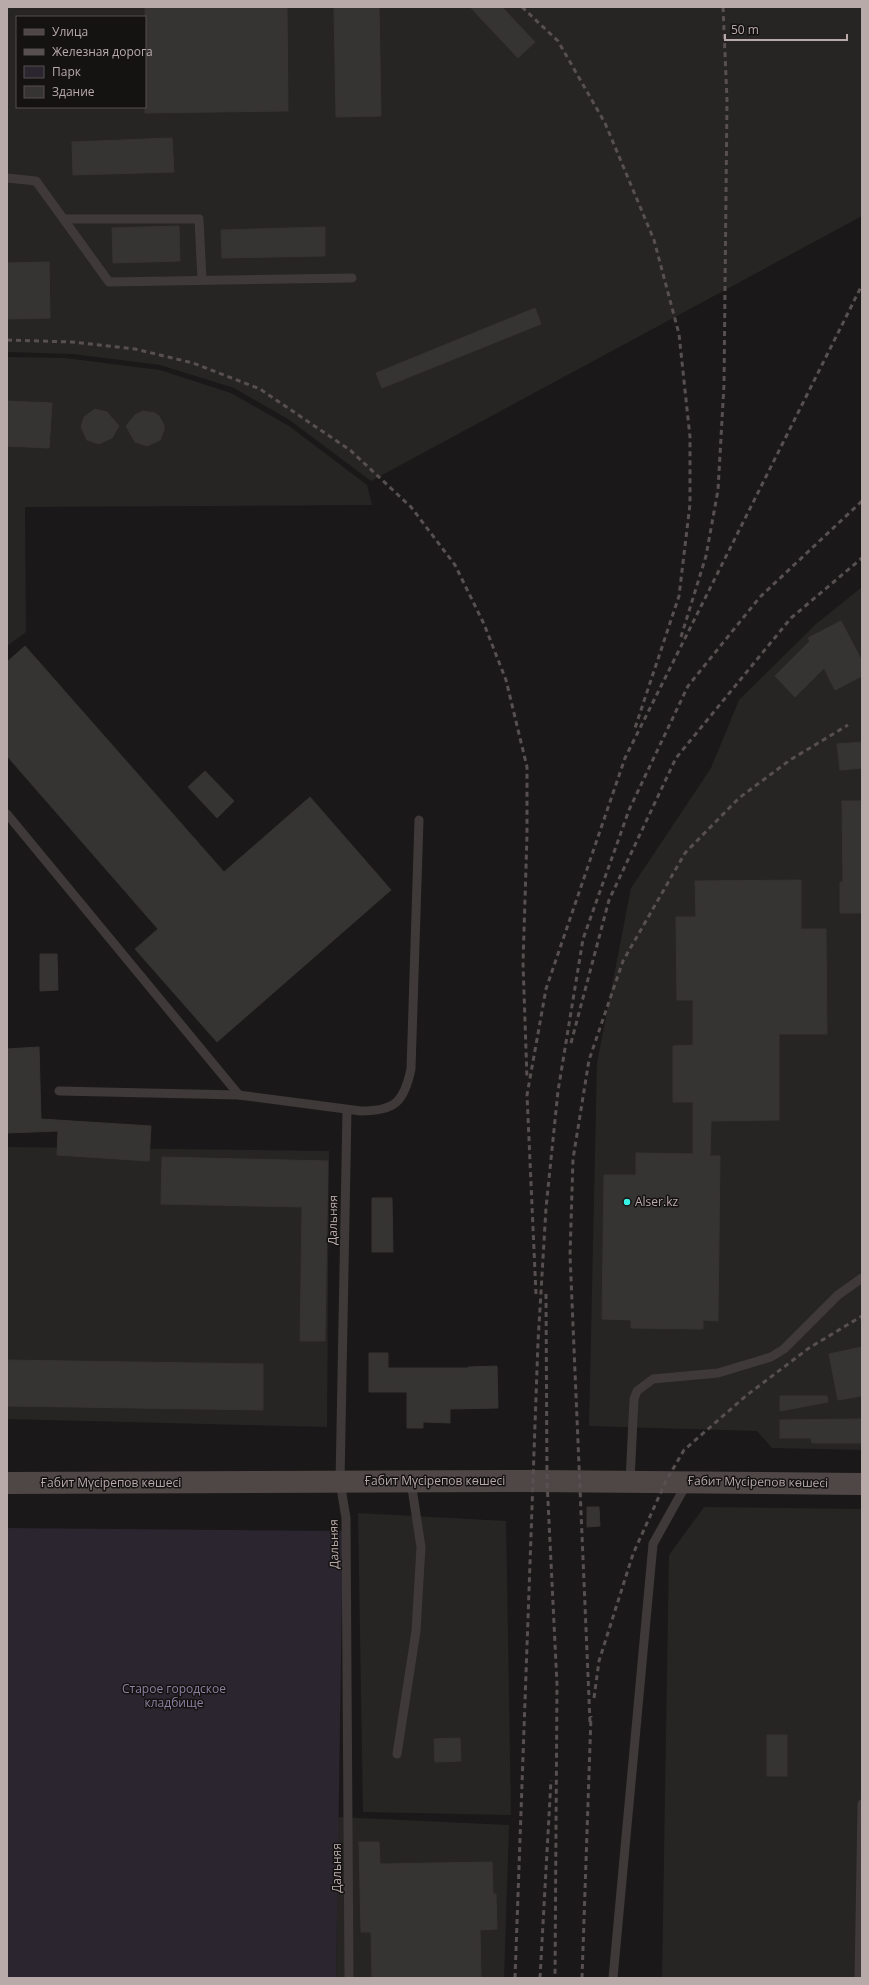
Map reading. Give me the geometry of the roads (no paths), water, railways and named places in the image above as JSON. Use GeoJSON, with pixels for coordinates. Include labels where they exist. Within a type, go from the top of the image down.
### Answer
{"type":"FeatureCollection","features":[{"type":"Feature","properties":{"kind":"main road","name":"Ғабит Мүсірепов көшесі"},"geometry":{"type":"LineString","coordinates":[[7,1483],[630,1481],[862,1484]]}},
{"type":"Feature","properties":{"kind":"lane"},"geometry":{"type":"LineString","coordinates":[[7,178],[36,181],[109,282],[352,278]]}},
{"type":"Feature","properties":{"kind":"lane"},"geometry":{"type":"LineString","coordinates":[[64,219],[199,219],[202,280]]}},
{"type":"Feature","properties":{"kind":"lane"},"geometry":{"type":"LineString","coordinates":[[7,814],[239,1095]]}},
{"type":"Feature","properties":{"kind":"lane"},"geometry":{"type":"LineString","coordinates":[[59,1091],[239,1095],[347,1110],[379,1111],[393,1107],[403,1096],[411,1069],[419,820]]}},
{"type":"Feature","properties":{"kind":"lane","name":"Дальняя"},"geometry":{"type":"LineString","coordinates":[[347,1110],[340,1482],[346,1518],[349,1978]]}},
{"type":"Feature","properties":{"kind":"lane"},"geometry":{"type":"LineString","coordinates":[[630,1481],[634,1399],[637,1391],[646,1383],[653,1379],[718,1373],[771,1357],[784,1349],[838,1295],[862,1278]]}},
{"type":"Feature","properties":{"kind":"lane"},"geometry":{"type":"LineString","coordinates":[[397,1754],[416,1631],[421,1547],[411,1481]]}},
{"type":"Feature","properties":{"kind":"lane"},"geometry":{"type":"LineString","coordinates":[[613,1978],[653,1544],[688,1482]]}},
{"type":"Feature","properties":{"kind":"lane"},"geometry":{"type":"LineString","coordinates":[[859,1978],[862,1804]]}},
{"type":"Feature","properties":{"kind":"railway"},"geometry":{"type":"LineString","coordinates":[[522,7],[558,41],[605,123],[654,240],[679,334],[690,437],[690,504],[679,596],[635,728]]}},
{"type":"Feature","properties":{"kind":"railway"},"geometry":{"type":"LineString","coordinates":[[681,637],[706,556],[718,490],[724,385],[727,100],[723,7]]}},
{"type":"Feature","properties":{"kind":"railway"},"geometry":{"type":"LineString","coordinates":[[536,1294],[527,1095],[546,989],[625,758],[862,285]]}},
{"type":"Feature","properties":{"kind":"railway"},"geometry":{"type":"LineString","coordinates":[[7,340],[72,342],[135,349],[193,363],[260,389],[350,450],[411,507],[455,565],[484,624],[506,680],[527,767],[527,835],[523,963],[527,1079]]}},
{"type":"Feature","properties":{"kind":"railway"},"geometry":{"type":"LineString","coordinates":[[515,1978],[538,1342],[546,1208],[558,1091],[583,939],[629,810],[688,686],[760,597],[862,501]]}},
{"type":"Feature","properties":{"kind":"railway"},"geometry":{"type":"LineString","coordinates":[[571,1043],[609,900],[676,758],[791,618],[862,558]]}},
{"type":"Feature","properties":{"kind":"railway"},"geometry":{"type":"LineString","coordinates":[[590,1722],[570,1255],[573,1159],[589,1060],[623,961],[685,853],[739,798],[790,760],[848,725]]}},
{"type":"Feature","properties":{"kind":"railway"},"geometry":{"type":"LineString","coordinates":[[546,1294],[547,1481],[557,1684],[555,1978]]}},
{"type":"Feature","properties":{"kind":"railway"},"geometry":{"type":"LineString","coordinates":[[594,1698],[599,1661],[633,1554],[666,1481],[684,1450],[747,1395],[809,1348],[862,1316]]}},
{"type":"Feature","properties":{"kind":"railway"},"geometry":{"type":"LineString","coordinates":[[582,1978],[591,1716]]}},
{"type":"Feature","properties":{"kind":"railway"},"geometry":{"type":"LineString","coordinates":[[540,1978],[551,1780]]}},
{"type":"Feature","properties":{"kind":"place","name":"Alser.kz"},"geometry":{"type":"Point","coordinates":[627,1202]}},
{"type":"Feature","properties":{"kind":"park label","name":"Старое городское кладбище"},"geometry":{"type":"Point","coordinates":[174,1696]}}]}
